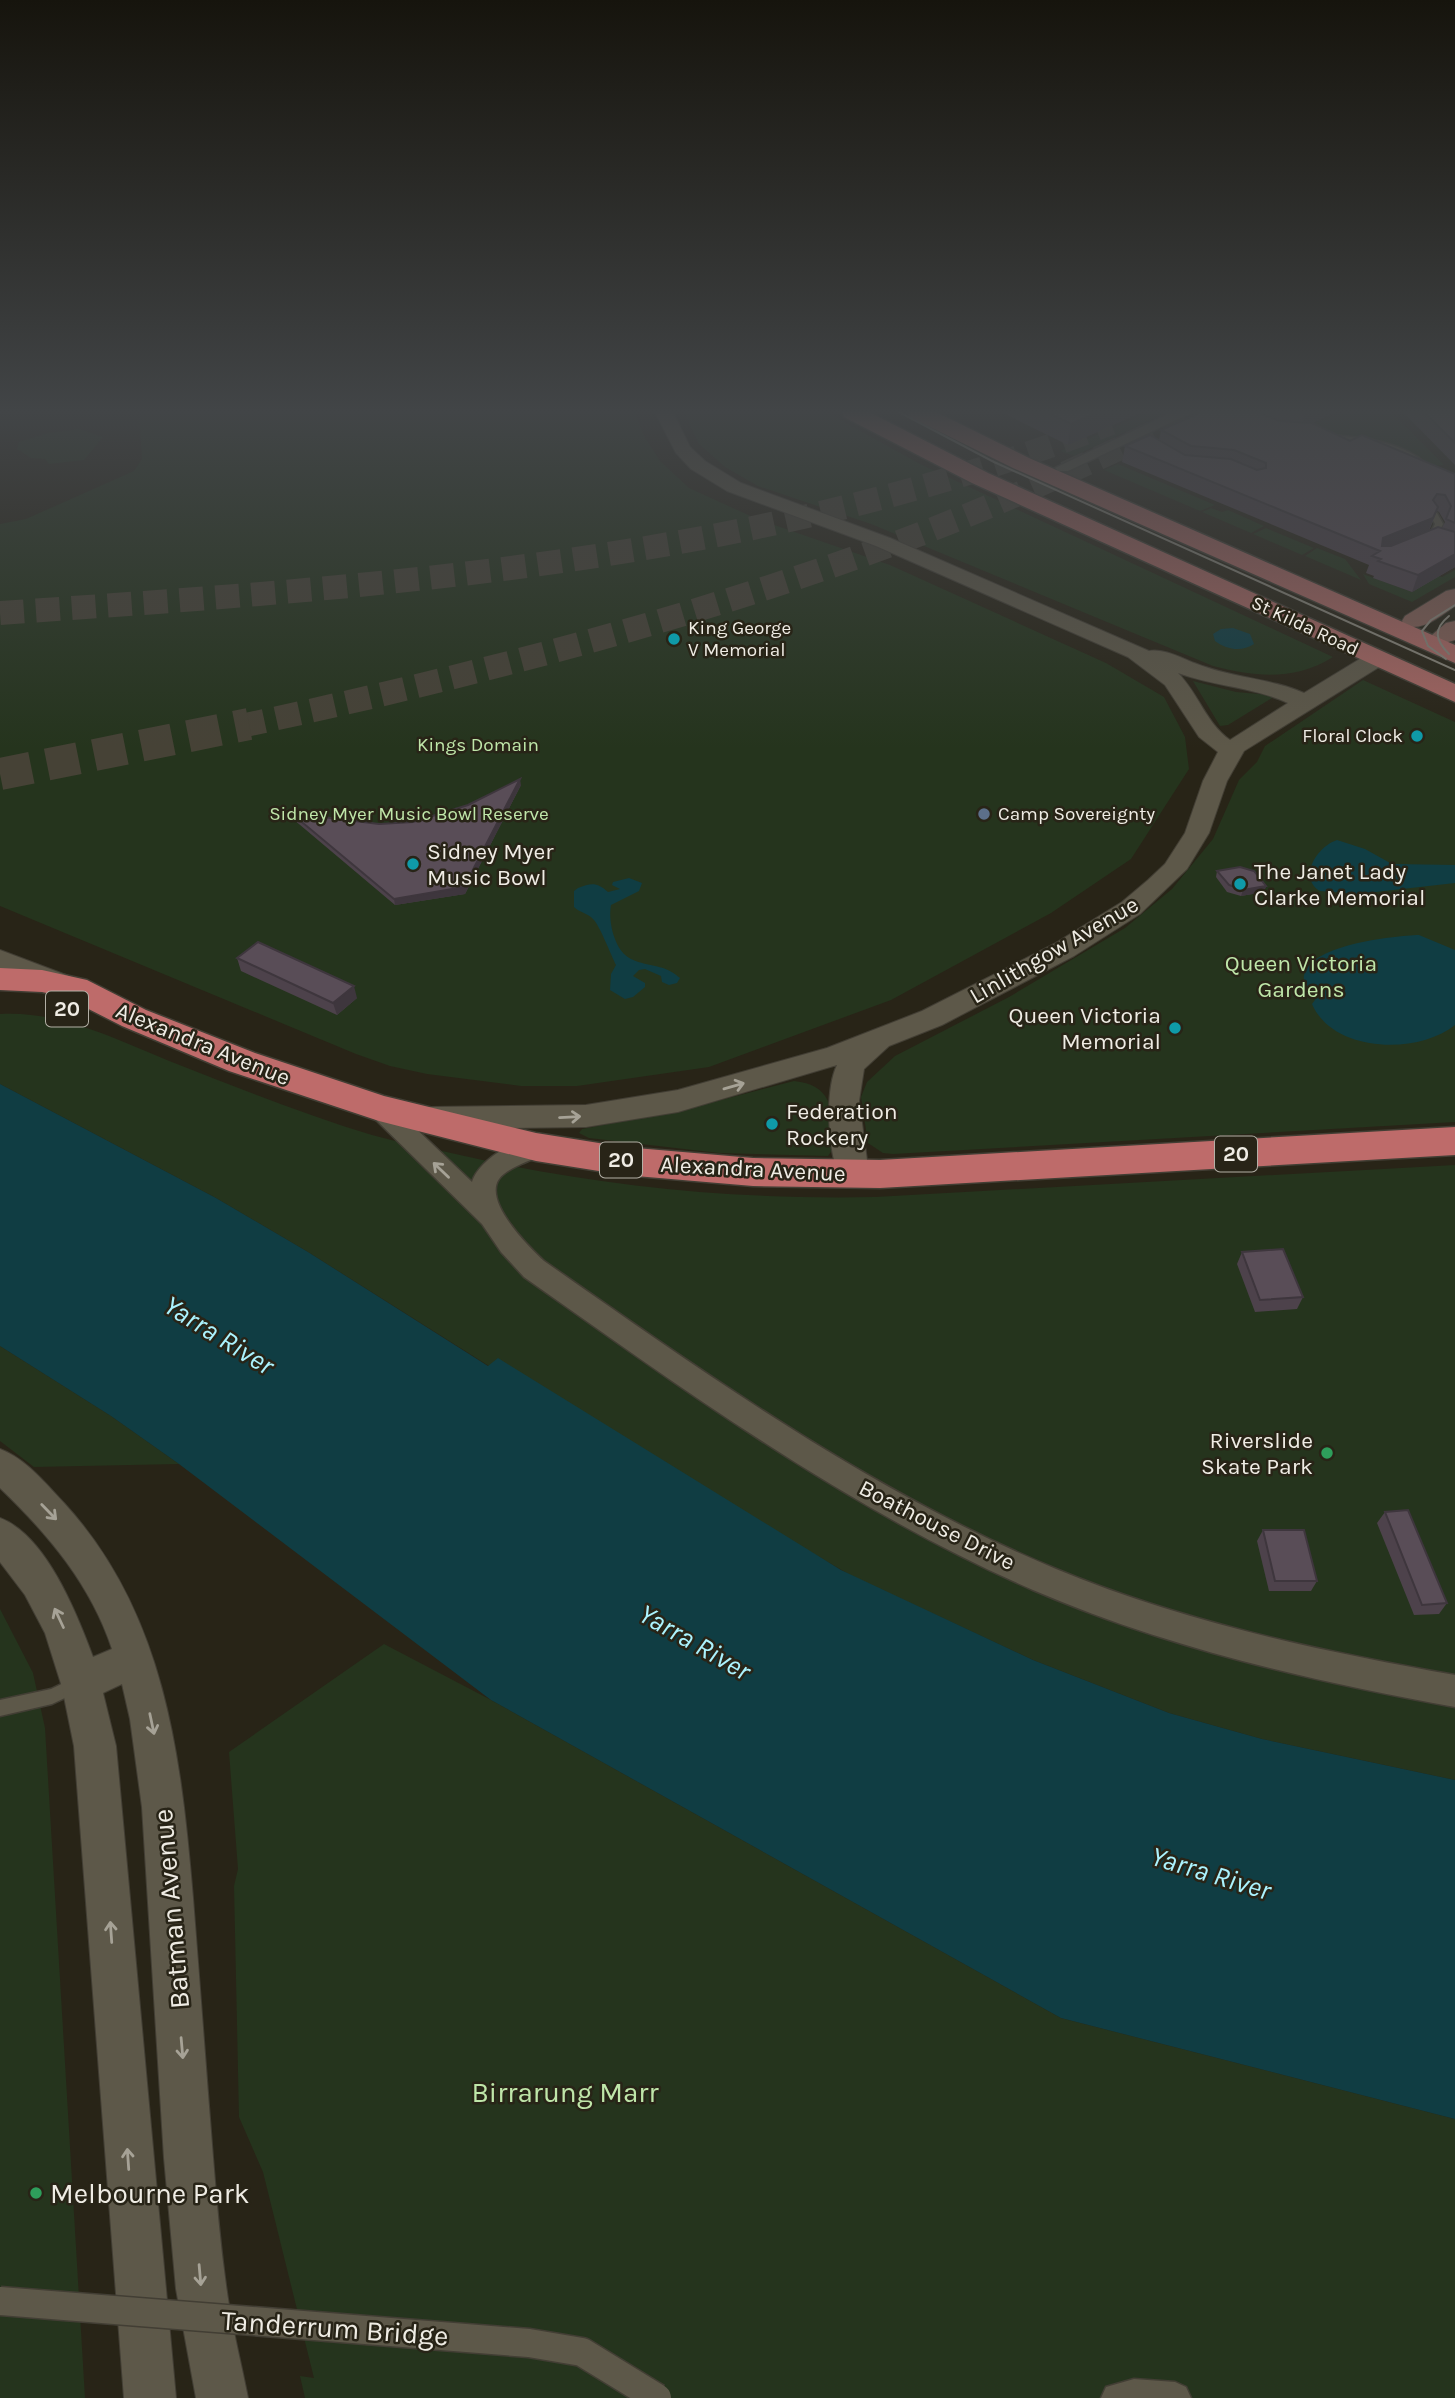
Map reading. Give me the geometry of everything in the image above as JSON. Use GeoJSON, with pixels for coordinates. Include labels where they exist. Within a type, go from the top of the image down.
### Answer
{"type":"FeatureCollection","features":[{"type":"Feature","properties":{"kind":"highway","name":"20"},"geometry":{"type":"LineString","coordinates":[[0,979],[42,981],[75,988]]}},
{"type":"Feature","properties":{"kind":"highway","name":"Alexandra Avenue"},"geometry":{"type":"LineString","coordinates":[[75,988],[134,1018],[271,1073],[379,1108],[536,1147],[671,1165],[766,1173],[853,1174],[1018,1168],[1455,1141]]}},
{"type":"Feature","properties":{"kind":"highway","name":"20"},"geometry":{"type":"LineString","coordinates":[[0,1003],[134,1018]]}},
{"type":"Feature","properties":{"kind":"main road","name":"St Kilda Road"},"geometry":{"type":"LineString","coordinates":[[1104,524],[1421,641]]}},
{"type":"Feature","properties":{"kind":"main road","name":"St Kilda Road"},"geometry":{"type":"LineString","coordinates":[[1125,524],[1421,641],[1455,694]]}},
{"type":"Feature","properties":{"kind":"main road","name":"St Kilda Road"},"geometry":{"type":"LineString","coordinates":[[1173,524],[1421,641],[1455,677]]}},
{"type":"Feature","properties":{"kind":"main road"},"geometry":{"type":"LineString","coordinates":[[1421,641],[1455,596]]}},
{"type":"Feature","properties":{"kind":"street"},"geometry":{"type":"LineString","coordinates":[[834,524],[883,542],[1110,639],[1212,678],[1280,691],[1305,702]]}},
{"type":"Feature","properties":{"kind":"street"},"geometry":{"type":"LineString","coordinates":[[1110,639],[1142,656],[1167,674],[1191,704],[1210,739],[1232,750]]}},
{"type":"Feature","properties":{"kind":"street","name":"Linlithgow Avenue"},"geometry":{"type":"LineString","coordinates":[[418,1118],[544,1118],[606,1114],[678,1101],[882,1040],[1016,977],[1144,897],[1171,873],[1186,853],[1202,821],[1219,771],[1232,750],[1305,702],[1421,641]]}},
{"type":"Feature","properties":{"kind":"street","name":"Alexandra Avenue"},"geometry":{"type":"LineString","coordinates":[[0,959],[75,988]]}},
{"type":"Feature","properties":{"kind":"street","name":"Linlithgow Avenue"},"geometry":{"type":"LineString","coordinates":[[853,1174],[844,1101],[848,1073],[854,1063],[882,1040]]}},
{"type":"Feature","properties":{"kind":"street"},"geometry":{"type":"LineString","coordinates":[[778,1073],[814,1076],[829,1085],[844,1101]]}},
{"type":"Feature","properties":{"kind":"street","name":"Boathouse Drive"},"geometry":{"type":"LineString","coordinates":[[379,1108],[491,1217],[511,1245],[534,1269],[798,1450],[874,1494],[990,1556],[1090,1596],[1196,1633],[1284,1657],[1455,1691]]}},
{"type":"Feature","properties":{"kind":"street","name":"Boathouse Drive"},"geometry":{"type":"LineString","coordinates":[[491,1217],[484,1187],[487,1175],[500,1165],[536,1147]]}},
{"type":"Feature","properties":{"kind":"street","name":"Batman Avenue"},"geometry":{"type":"LineString","coordinates":[[0,1465],[54,1517],[85,1555],[109,1596],[135,1658],[157,1746],[201,2290],[222,2398]]}},
{"type":"Feature","properties":{"kind":"street"},"geometry":{"type":"LineString","coordinates":[[0,1535],[24,1559],[50,1598],[68,1638],[83,1682],[95,1746],[149,2398]]}},
{"type":"Feature","properties":{"kind":"street"},"geometry":{"type":"LineString","coordinates":[[83,1682],[135,1658]]}},
{"type":"Feature","properties":{"kind":"street","name":"Tanderrum Bridge"},"geometry":{"type":"LineString","coordinates":[[0,2301],[529,2343],[582,2352],[657,2398]]}},
{"type":"Feature","properties":{"kind":"street"},"geometry":{"type":"LineString","coordinates":[[1117,2398],[1175,2398]]}},
{"type":"Feature","properties":{"kind":"lane"},"geometry":{"type":"LineString","coordinates":[[1432,538],[1439,524]]}},
{"type":"Feature","properties":{"kind":"lane"},"geometry":{"type":"LineString","coordinates":[[1421,541],[1432,538],[1444,542]]}},
{"type":"Feature","properties":{"kind":"lane"},"geometry":{"type":"LineString","coordinates":[[0,1708],[52,1696],[83,1682]]}},
{"type":"Feature","properties":{"kind":"green space","name":"Kings Domain"},"geometry":{"type":"Polygon","coordinates":[[[0,524],[771,524],[890,565],[1106,663],[1164,697],[1185,737],[1189,769],[1131,859],[1051,913],[891,1000],[709,1067],[577,1086],[521,1086],[427,1074],[390,1066],[356,1054],[0,906],[0,524]]]}},
{"type":"Feature","properties":{"kind":"green space"},"geometry":{"type":"Polygon","coordinates":[[[871,524],[1048,524],[1333,657],[1304,670],[1274,675],[1244,673],[1213,666],[871,524]]]}},
{"type":"Feature","properties":{"kind":"green space"},"geometry":{"type":"Polygon","coordinates":[[[1230,524],[1264,526],[1251,533],[1230,524]]]}},
{"type":"Feature","properties":{"kind":"green space"},"geometry":{"type":"Polygon","coordinates":[[[1266,528],[1314,548],[1302,555],[1253,534],[1266,528]]]}},
{"type":"Feature","properties":{"kind":"green space"},"geometry":{"type":"Polygon","coordinates":[[[1317,548],[1345,559],[1361,580],[1305,556],[1317,548]]]}},
{"type":"Feature","properties":{"kind":"green space"},"geometry":{"type":"Polygon","coordinates":[[[1455,570],[1455,577],[1412,602],[1369,584],[1363,574],[1412,592],[1434,574],[1442,577],[1455,570]]]}},
{"type":"Feature","properties":{"kind":"green space","name":"Queen Victoria Gardens"},"geometry":{"type":"Polygon","coordinates":[[[1363,680],[1455,722],[1455,1122],[893,1154],[883,1153],[868,1143],[861,1097],[867,1082],[895,1056],[1009,997],[1125,928],[1172,889],[1213,839],[1239,780],[1257,762],[1265,746],[1363,680]]]}},
{"type":"Feature","properties":{"kind":"green space"},"geometry":{"type":"Polygon","coordinates":[[[1193,681],[1236,692],[1271,695],[1272,698],[1228,725],[1220,726],[1193,681]]]}},
{"type":"Feature","properties":{"kind":"green space"},"geometry":{"type":"Polygon","coordinates":[[[0,1014],[46,1017],[91,1029],[274,1101],[383,1138],[511,1166],[666,1189],[770,1196],[875,1197],[1455,1165],[1455,1780],[1262,1739],[1169,1713],[1033,1660],[852,1576],[489,1366],[308,1252],[216,1198],[0,1084],[0,1014]]]}},
{"type":"Feature","properties":{"kind":"green space"},"geometry":{"type":"Polygon","coordinates":[[[794,1081],[818,1089],[829,1104],[833,1125],[833,1149],[828,1156],[719,1153],[589,1138],[579,1133],[582,1129],[683,1110],[794,1081]]]}},
{"type":"Feature","properties":{"kind":"green space"},"geometry":{"type":"Polygon","coordinates":[[[0,1346],[111,1416],[179,1464],[34,1467],[0,1441],[0,1346]]]}},
{"type":"Feature","properties":{"kind":"green space","name":"Melbourne Park"},"geometry":{"type":"Polygon","coordinates":[[[0,1609],[33,1673],[45,1728],[85,2398],[0,2398],[0,1609]]]}},
{"type":"Feature","properties":{"kind":"green space","name":"Birrarung Marr"},"geometry":{"type":"Polygon","coordinates":[[[384,1644],[491,1700],[1061,2018],[1455,2119],[1455,2398],[305,2398],[300,2376],[314,2378],[263,2172],[239,2117],[234,1886],[238,1869],[229,1752],[384,1644]]]}},
{"type":"Feature","properties":{"kind":"water"},"geometry":{"type":"Polygon","coordinates":[[[1233,628],[1250,634],[1254,644],[1234,649],[1215,641],[1213,634],[1221,629],[1233,628]]]}},
{"type":"Feature","properties":{"kind":"water"},"geometry":{"type":"Polygon","coordinates":[[[1337,840],[1365,849],[1392,864],[1455,865],[1455,883],[1358,894],[1320,891],[1313,885],[1310,870],[1317,855],[1337,840]]]}},
{"type":"Feature","properties":{"kind":"water"},"geometry":{"type":"Polygon","coordinates":[[[629,878],[642,883],[639,891],[611,905],[610,909],[612,931],[620,950],[635,961],[662,968],[680,978],[677,983],[669,985],[662,982],[661,976],[645,969],[639,970],[633,976],[645,983],[645,987],[633,997],[625,999],[610,990],[611,974],[616,965],[596,922],[574,907],[574,891],[591,884],[608,892],[620,889],[612,885],[613,882],[629,878]]]}},
{"type":"Feature","properties":{"kind":"water"},"geometry":{"type":"Polygon","coordinates":[[[1419,935],[1455,950],[1455,1025],[1439,1035],[1420,1041],[1378,1044],[1357,1040],[1338,1032],[1323,1020],[1312,1004],[1315,1000],[1307,992],[1304,982],[1306,969],[1316,959],[1350,945],[1419,935]]]}},
{"type":"Feature","properties":{"kind":"water","name":"Yarra River"},"geometry":{"type":"Polygon","coordinates":[[[0,1084],[216,1198],[308,1252],[488,1366],[498,1358],[841,1570],[1033,1660],[1169,1713],[1262,1739],[1455,1780],[1455,2119],[1061,2018],[491,1700],[179,1464],[111,1416],[0,1346],[0,1084]]]}},
{"type":"Feature","properties":{"kind":"building"},"geometry":{"type":"Polygon","coordinates":[[[1314,524],[1418,524],[1383,538],[1382,546],[1391,546],[1438,527],[1455,532],[1455,554],[1418,575],[1378,561],[1381,559],[1372,556],[1380,551],[1314,524]]]}},
{"type":"Feature","properties":{"kind":"building","name":"Sidney Myer Music Bowl"},"geometry":{"type":"Polygon","coordinates":[[[520,779],[464,887],[394,899],[291,813],[379,824],[413,822],[468,805],[520,779]]]}},
{"type":"Feature","properties":{"kind":"building"},"geometry":{"type":"Polygon","coordinates":[[[1240,867],[1254,871],[1266,886],[1243,890],[1229,885],[1217,871],[1240,867]]]}},
{"type":"Feature","properties":{"kind":"building"},"geometry":{"type":"Polygon","coordinates":[[[258,942],[354,986],[333,1003],[237,958],[258,942]]]}},
{"type":"Feature","properties":{"kind":"building"},"geometry":{"type":"Polygon","coordinates":[[[1283,1249],[1303,1297],[1260,1300],[1242,1252],[1283,1249]]]}},
{"type":"Feature","properties":{"kind":"building"},"geometry":{"type":"Polygon","coordinates":[[[1408,1510],[1447,1603],[1422,1605],[1385,1512],[1408,1510]]]}},
{"type":"Feature","properties":{"kind":"building"},"geometry":{"type":"Polygon","coordinates":[[[1263,1530],[1304,1530],[1317,1581],[1275,1581],[1263,1530]]]}},
{"type":"Feature","properties":{"kind":"tunnel"},"geometry":{"type":"LineString","coordinates":[[0,613],[282,592],[423,578],[564,561],[703,538],[768,524]]}},
{"type":"Feature","properties":{"kind":"tunnel"},"geometry":{"type":"LineString","coordinates":[[241,726],[398,691],[631,630],[784,582],[946,524]]}},
{"type":"Feature","properties":{"kind":"tunnel"},"geometry":{"type":"LineString","coordinates":[[0,774],[249,724]]}},
{"type":"Feature","properties":{"kind":"tram line"},"geometry":{"type":"LineString","coordinates":[[1131,524],[1455,670]]}},
{"type":"Feature","properties":{"kind":"tram line"},"geometry":{"type":"LineString","coordinates":[[1446,659],[1428,646],[1422,631],[1431,620],[1455,605]]}},
{"type":"Feature","properties":{"kind":"tram line"},"geometry":{"type":"LineString","coordinates":[[1449,616],[1438,630],[1441,644],[1449,654]]}},
{"type":"Feature","properties":{"kind":"place","name":"King George V Memorial"},"geometry":{"type":"Point","coordinates":[674,639]}},
{"type":"Feature","properties":{"kind":"place","name":"Floral Clock"},"geometry":{"type":"Point","coordinates":[1417,736]}},
{"type":"Feature","properties":{"kind":"place","name":"Camp Sovereignty"},"geometry":{"type":"Point","coordinates":[984,814]}},
{"type":"Feature","properties":{"kind":"place","name":"Sidney Myer Music Bowl"},"geometry":{"type":"Point","coordinates":[413,864]}},
{"type":"Feature","properties":{"kind":"place","name":"The Janet Lady Clarke Memorial"},"geometry":{"type":"Point","coordinates":[1240,884]}},
{"type":"Feature","properties":{"kind":"place","name":"Queen Victoria Memorial"},"geometry":{"type":"Point","coordinates":[1175,1028]}},
{"type":"Feature","properties":{"kind":"place","name":"Federation Rockery"},"geometry":{"type":"Point","coordinates":[772,1124]}},
{"type":"Feature","properties":{"kind":"place","name":"Riverslide Skate Park"},"geometry":{"type":"Point","coordinates":[1327,1453]}},
{"type":"Feature","properties":{"kind":"place","name":"Melbourne Park"},"geometry":{"type":"Point","coordinates":[36,2193]}},
{"type":"Feature","properties":{"kind":"park label","name":"Sidney Myer Music Bowl Reserve"},"geometry":{"type":"Point","coordinates":[409,814]}}]}
